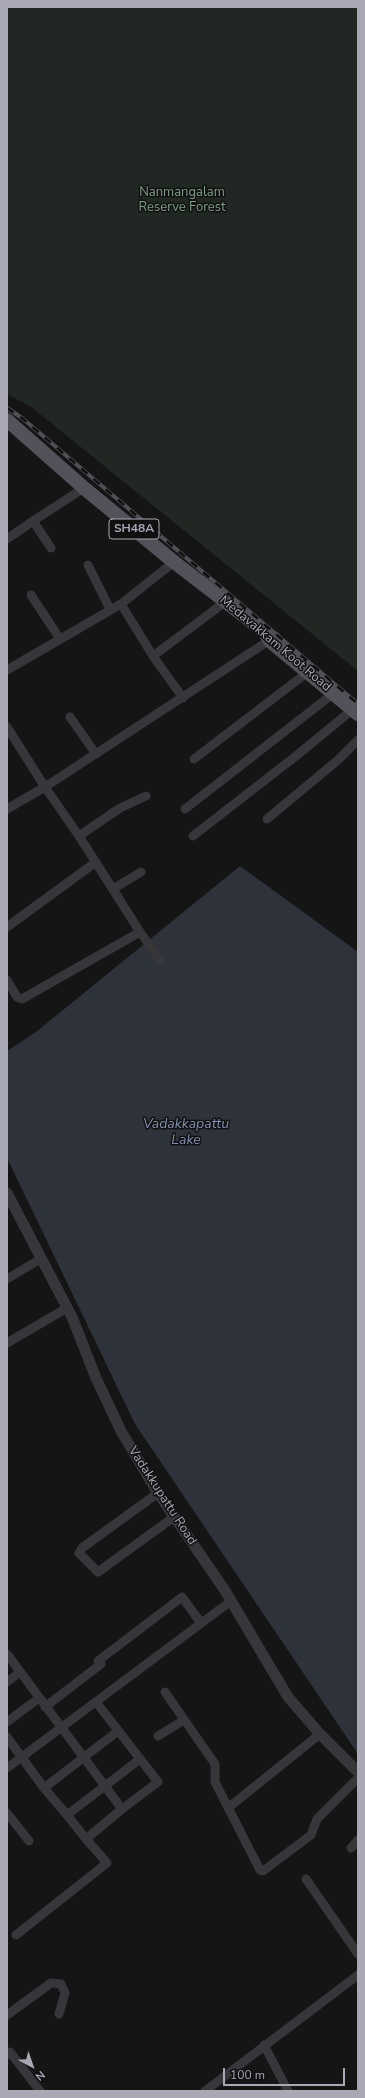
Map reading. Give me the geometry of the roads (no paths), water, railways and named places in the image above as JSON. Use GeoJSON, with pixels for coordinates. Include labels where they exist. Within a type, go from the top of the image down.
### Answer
{"type":"FeatureCollection","features":[{"type":"Feature","properties":{"kind":"main road","name":"Medavakkam Koot Road"},"geometry":{"type":"LineString","coordinates":[[8,423],[84,488],[174,562],[270,637],[308,672],[356,710]]}},
{"type":"Feature","properties":{"kind":"main road","name":"SH48A"},"geometry":{"type":"LineString","coordinates":[[270,637],[356,710]]}},
{"type":"Feature","properties":{"kind":"street"},"geometry":{"type":"LineString","coordinates":[[7,539],[84,488]]}},
{"type":"Feature","properties":{"kind":"street"},"geometry":{"type":"LineString","coordinates":[[33,521],[51,548]]}},
{"type":"Feature","properties":{"kind":"street"},"geometry":{"type":"LineString","coordinates":[[7,670],[121,604],[174,562]]}},
{"type":"Feature","properties":{"kind":"street"},"geometry":{"type":"LineString","coordinates":[[88,565],[110,609]]}},
{"type":"Feature","properties":{"kind":"street"},"geometry":{"type":"LineString","coordinates":[[31,595],[60,639]]}},
{"type":"Feature","properties":{"kind":"street"},"geometry":{"type":"LineString","coordinates":[[153,656],[225,602]]}},
{"type":"Feature","properties":{"kind":"street"},"geometry":{"type":"LineString","coordinates":[[121,604],[153,656],[183,698]]}},
{"type":"Feature","properties":{"kind":"street"},"geometry":{"type":"LineString","coordinates":[[7,808],[45,787],[183,698],[270,637]]}},
{"type":"Feature","properties":{"kind":"street"},"geometry":{"type":"LineString","coordinates":[[194,759],[308,672]]}},
{"type":"Feature","properties":{"kind":"street"},"geometry":{"type":"LineString","coordinates":[[185,809],[334,693]]}},
{"type":"Feature","properties":{"kind":"street"},"geometry":{"type":"LineString","coordinates":[[193,836],[356,710]]}},
{"type":"Feature","properties":{"kind":"street"},"geometry":{"type":"LineString","coordinates":[[70,717],[96,754]]}},
{"type":"Feature","properties":{"kind":"street"},"geometry":{"type":"LineString","coordinates":[[7,727],[140,932],[160,960]]}},
{"type":"Feature","properties":{"kind":"street"},"geometry":{"type":"LineString","coordinates":[[267,819],[338,760],[358,740]]}},
{"type":"Feature","properties":{"kind":"street"},"geometry":{"type":"LineString","coordinates":[[79,836],[120,808],[146,796]]}},
{"type":"Feature","properties":{"kind":"street"},"geometry":{"type":"LineString","coordinates":[[7,927],[96,862]]}},
{"type":"Feature","properties":{"kind":"street"},"geometry":{"type":"LineString","coordinates":[[112,889],[141,872]]}},
{"type":"Feature","properties":{"kind":"street"},"geometry":{"type":"LineString","coordinates":[[7,980],[18,997],[22,999],[140,932]]}},
{"type":"Feature","properties":{"kind":"street","name":"Vadakkupattu Road"},"geometry":{"type":"LineString","coordinates":[[7,1193],[67,1308],[96,1378],[121,1431],[158,1494],[231,1601],[288,1697],[320,1734],[358,1772]]}},
{"type":"Feature","properties":{"kind":"street"},"geometry":{"type":"LineString","coordinates":[[7,1279],[42,1258]]}},
{"type":"Feature","properties":{"kind":"street"},"geometry":{"type":"LineString","coordinates":[[7,1343],[67,1308]]}},
{"type":"Feature","properties":{"kind":"street"},"geometry":{"type":"LineString","coordinates":[[158,1494],[82,1548],[79,1553],[98,1572],[174,1517]]}},
{"type":"Feature","properties":{"kind":"street"},"geometry":{"type":"LineString","coordinates":[[45,1706],[101,1664],[98,1661],[182,1597],[201,1623]]}},
{"type":"Feature","properties":{"kind":"street"},"geometry":{"type":"LineString","coordinates":[[7,1768],[231,1601]]}},
{"type":"Feature","properties":{"kind":"street"},"geometry":{"type":"LineString","coordinates":[[7,1654],[61,1729],[122,1809]]}},
{"type":"Feature","properties":{"kind":"street"},"geometry":{"type":"LineString","coordinates":[[7,1682],[20,1672]]}},
{"type":"Feature","properties":{"kind":"street"},"geometry":{"type":"LineString","coordinates":[[165,1692],[215,1764],[215,1782],[260,1870],[263,1871],[311,1835],[317,1819],[358,1778]]}},
{"type":"Feature","properties":{"kind":"street"},"geometry":{"type":"LineString","coordinates":[[7,1722],[39,1698]]}},
{"type":"Feature","properties":{"kind":"street"},"geometry":{"type":"LineString","coordinates":[[86,1839],[158,1782],[96,1702]]}},
{"type":"Feature","properties":{"kind":"street"},"geometry":{"type":"LineString","coordinates":[[158,1736],[184,1720]]}},
{"type":"Feature","properties":{"kind":"street"},"geometry":{"type":"LineString","coordinates":[[44,1788],[118,1731]]}},
{"type":"Feature","properties":{"kind":"street"},"geometry":{"type":"LineString","coordinates":[[228,1808],[320,1734]]}},
{"type":"Feature","properties":{"kind":"street"},"geometry":{"type":"LineString","coordinates":[[7,1737],[44,1788],[107,1863],[16,1935]]}},
{"type":"Feature","properties":{"kind":"street"},"geometry":{"type":"LineString","coordinates":[[67,1815],[140,1759]]}},
{"type":"Feature","properties":{"kind":"street"},"geometry":{"type":"LineString","coordinates":[[7,1813],[29,1841]]}},
{"type":"Feature","properties":{"kind":"street"},"geometry":{"type":"LineString","coordinates":[[351,1848],[358,1840]]}},
{"type":"Feature","properties":{"kind":"street"},"geometry":{"type":"LineString","coordinates":[[306,1879],[358,1954]]}},
{"type":"Feature","properties":{"kind":"street"},"geometry":{"type":"LineString","coordinates":[[211,2089],[264,2045],[358,1976]]}},
{"type":"Feature","properties":{"kind":"street"},"geometry":{"type":"LineString","coordinates":[[7,2015],[51,1983],[60,1984],[65,1994],[59,2014]]}},
{"type":"Feature","properties":{"kind":"street"},"geometry":{"type":"LineString","coordinates":[[264,2045],[288,2091]]}},
{"type":"Feature","properties":{"kind":"street"},"geometry":{"type":"LineString","coordinates":[[8,2052],[40,2091]]}},
{"type":"Feature","properties":{"kind":"water","name":"Vadakkapattu Lake"},"geometry":{"type":"Polygon","coordinates":[[[240,866],[358,952],[358,1754],[135,1424],[7,1158],[7,1051],[36,1032],[240,866]]]}},
{"type":"Feature","properties":{"kind":"railway"},"geometry":{"type":"LineString","coordinates":[[7,408],[22,418],[358,704]]}},
{"type":"Feature","properties":{"kind":"park label","name":"Nanmangalam Reserve Forest"},"geometry":{"type":"Point","coordinates":[182,200]}}]}
